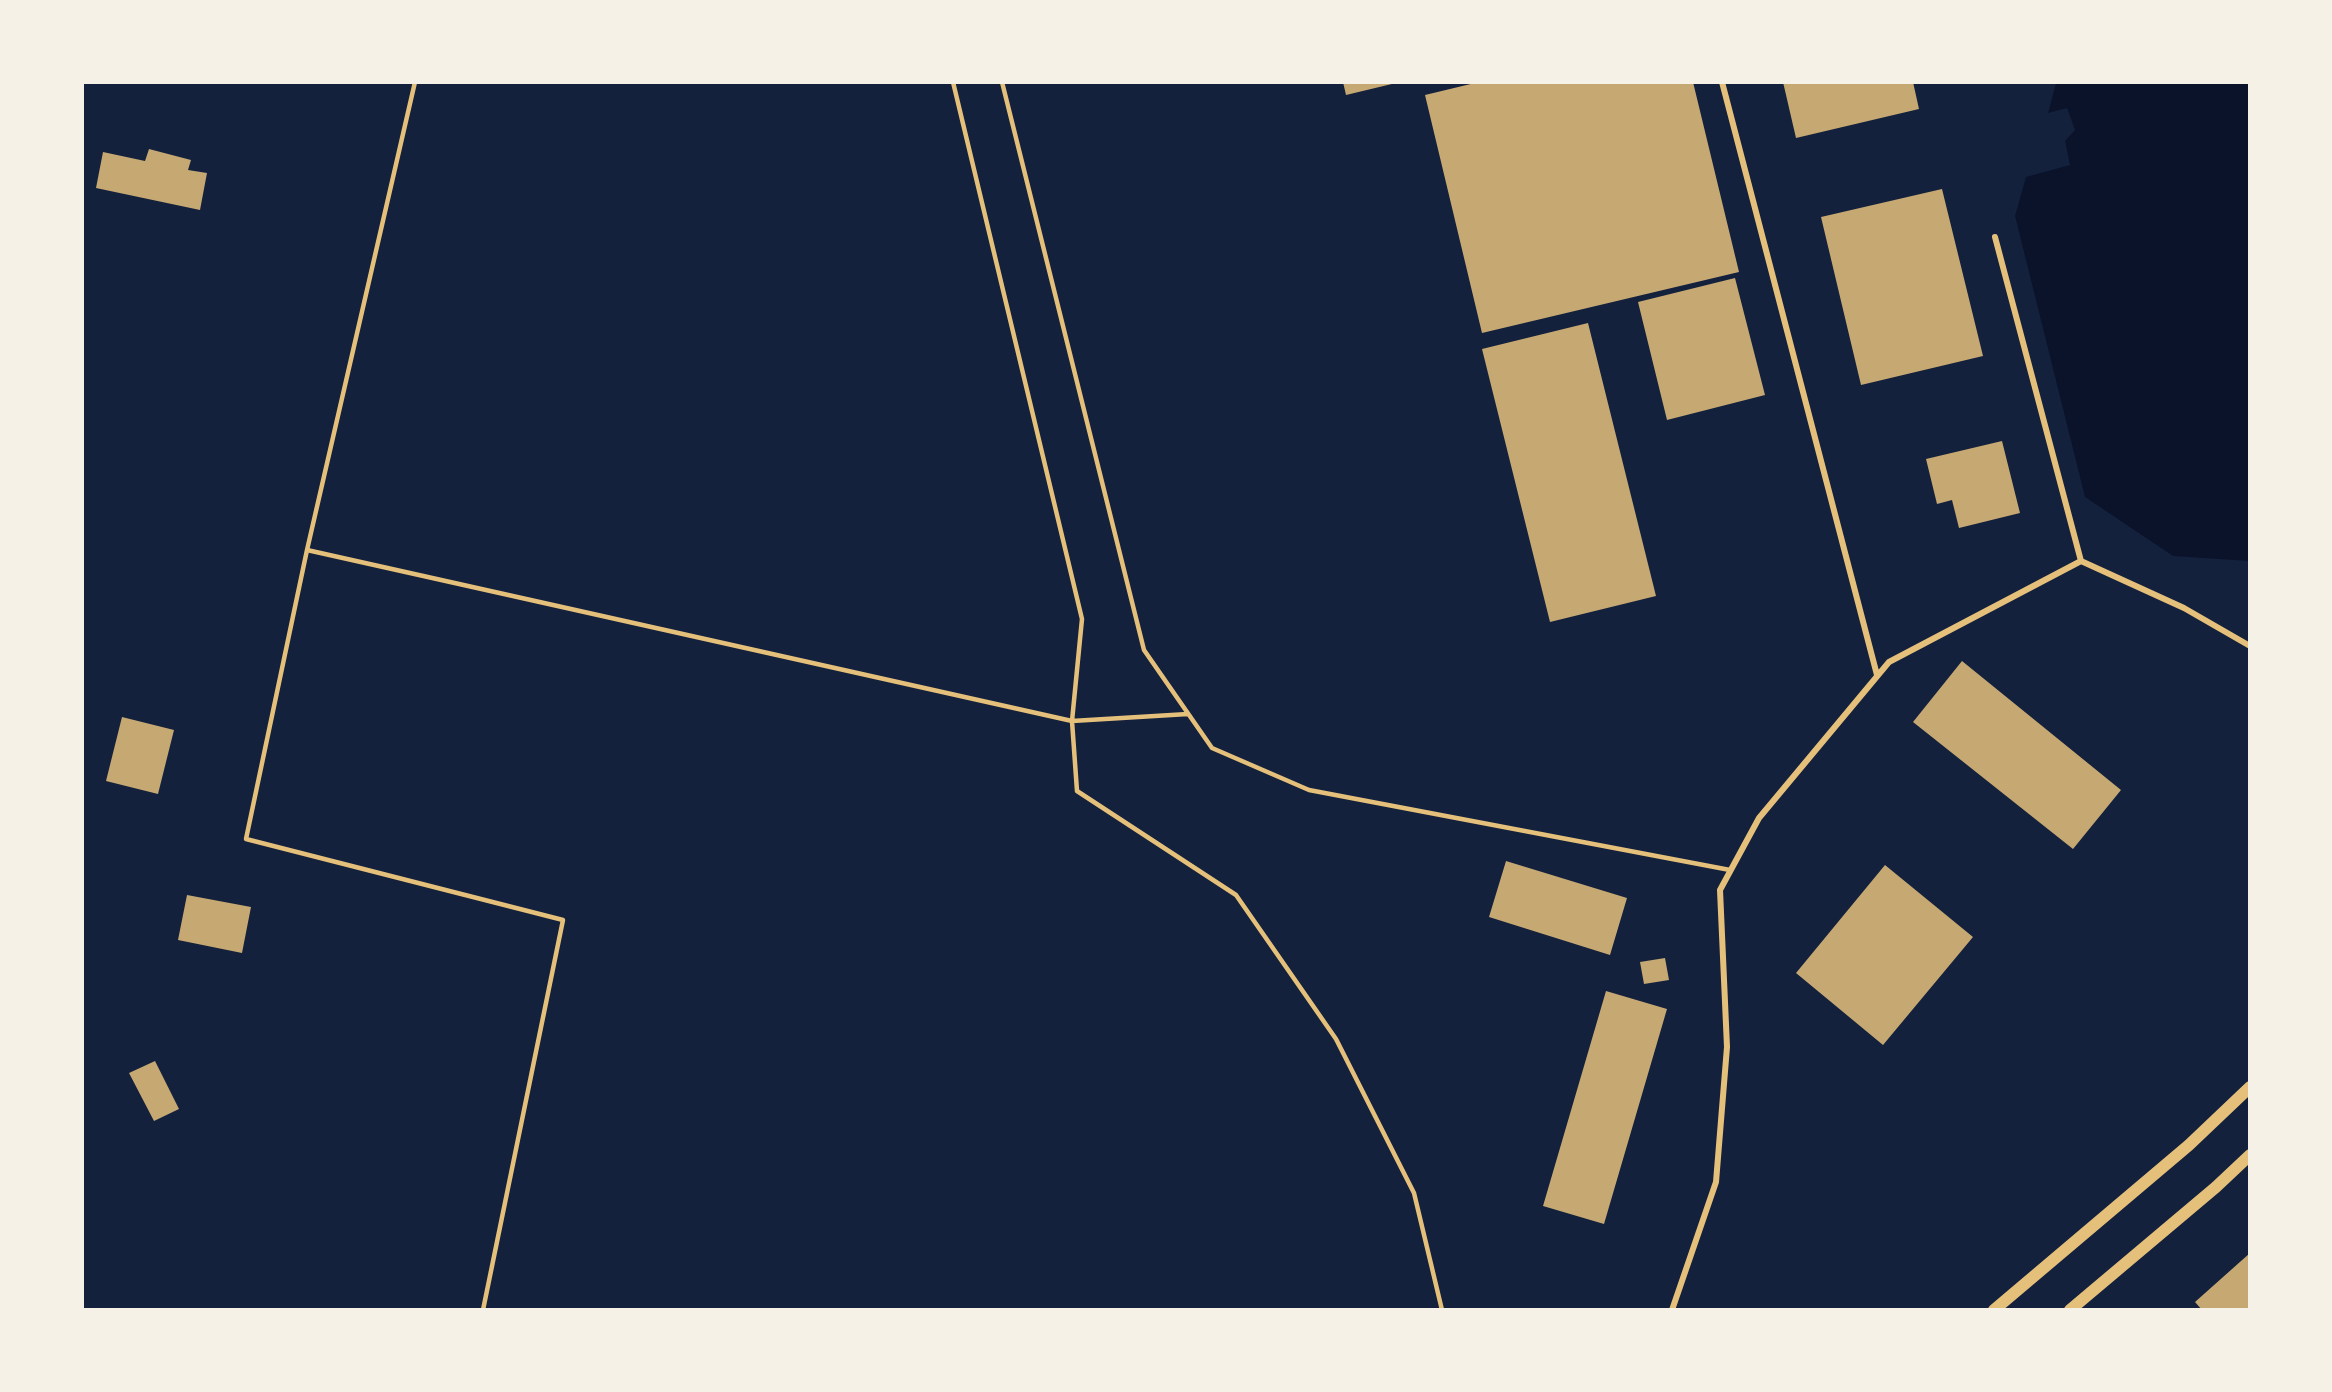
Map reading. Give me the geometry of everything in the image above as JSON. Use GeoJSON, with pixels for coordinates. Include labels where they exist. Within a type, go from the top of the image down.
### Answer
{"type":"FeatureCollection","features":[{"type":"Feature","properties":{"kind":"main road"},"geometry":{"type":"LineString","coordinates":[[1994,1310],[2188,1145],[2250,1087]]}},
{"type":"Feature","properties":{"kind":"main road"},"geometry":{"type":"LineString","coordinates":[[2070,1310],[2216,1187],[2250,1155]]}},
{"type":"Feature","properties":{"kind":"street"},"geometry":{"type":"LineString","coordinates":[[1722,82],[1877,675]]}},
{"type":"Feature","properties":{"kind":"street"},"geometry":{"type":"LineString","coordinates":[[1995,237],[2081,561]]}},
{"type":"Feature","properties":{"kind":"street"},"geometry":{"type":"LineString","coordinates":[[1672,1310],[1716,1182],[1727,1047],[1720,890],[1730,870],[1759,818],[1889,662],[2081,561]]}},
{"type":"Feature","properties":{"kind":"street"},"geometry":{"type":"LineString","coordinates":[[2081,561],[2184,608],[2250,646]]}},
{"type":"Feature","properties":{"kind":"lane"},"geometry":{"type":"LineString","coordinates":[[415,82],[306,550],[246,838],[563,920],[483,1310]]}},
{"type":"Feature","properties":{"kind":"lane"},"geometry":{"type":"LineString","coordinates":[[953,82],[1082,619],[1072,721],[1077,791],[1236,895],[1336,1039],[1414,1193],[1442,1310]]}},
{"type":"Feature","properties":{"kind":"lane"},"geometry":{"type":"LineString","coordinates":[[1002,82],[1144,650],[1212,748],[1309,790],[1730,870]]}},
{"type":"Feature","properties":{"kind":"lane"},"geometry":{"type":"LineString","coordinates":[[306,550],[1072,721],[1188,714]]}},
{"type":"Feature","properties":{"kind":"water"},"geometry":{"type":"Polygon","coordinates":[[[2056,83],[2249,83],[2249,561],[2173,556],[2085,497],[2015,216],[2026,177],[2070,165],[2065,141],[2075,130],[2067,108],[2048,113],[2056,83]]]}},
{"type":"Feature","properties":{"kind":"building"},"geometry":{"type":"Polygon","coordinates":[[[1343,82],[1396,82],[1396,83],[1346,95],[1343,82]]]}},
{"type":"Feature","properties":{"kind":"building"},"geometry":{"type":"Polygon","coordinates":[[[1479,82],[1693,82],[1739,272],[1482,333],[1425,95],[1479,82]]]}},
{"type":"Feature","properties":{"kind":"building"},"geometry":{"type":"Polygon","coordinates":[[[1783,82],[1913,82],[1919,109],[1796,138],[1783,82]]]}},
{"type":"Feature","properties":{"kind":"building"},"geometry":{"type":"Polygon","coordinates":[[[149,149],[191,160],[188,170],[207,173],[200,210],[96,188],[103,152],[145,161],[149,149]]]}},
{"type":"Feature","properties":{"kind":"building"},"geometry":{"type":"Polygon","coordinates":[[[1942,189],[1983,356],[1861,385],[1821,217],[1942,189]]]}},
{"type":"Feature","properties":{"kind":"building"},"geometry":{"type":"Polygon","coordinates":[[[1735,278],[1765,395],[1667,420],[1638,302],[1735,278]]]}},
{"type":"Feature","properties":{"kind":"building"},"geometry":{"type":"Polygon","coordinates":[[[1588,323],[1656,596],[1550,622],[1482,349],[1588,323]]]}},
{"type":"Feature","properties":{"kind":"building"},"geometry":{"type":"Polygon","coordinates":[[[2002,441],[2020,513],[1959,528],[1952,500],[1937,504],[1926,459],[2002,441]]]}},
{"type":"Feature","properties":{"kind":"building"},"geometry":{"type":"Polygon","coordinates":[[[1962,661],[2121,790],[2073,849],[1913,722],[1962,661]]]}},
{"type":"Feature","properties":{"kind":"building"},"geometry":{"type":"Polygon","coordinates":[[[122,717],[174,730],[158,794],[106,781],[122,717]]]}},
{"type":"Feature","properties":{"kind":"building"},"geometry":{"type":"Polygon","coordinates":[[[1506,861],[1627,898],[1610,955],[1489,917],[1506,861]]]}},
{"type":"Feature","properties":{"kind":"building"},"geometry":{"type":"Polygon","coordinates":[[[1885,865],[1973,937],[1883,1045],[1796,973],[1885,865]]]}},
{"type":"Feature","properties":{"kind":"building"},"geometry":{"type":"Polygon","coordinates":[[[187,895],[251,907],[242,953],[178,940],[187,895]]]}},
{"type":"Feature","properties":{"kind":"building"},"geometry":{"type":"Polygon","coordinates":[[[1665,958],[1669,980],[1644,984],[1640,962],[1665,958]]]}},
{"type":"Feature","properties":{"kind":"building"},"geometry":{"type":"Polygon","coordinates":[[[1606,991],[1667,1009],[1604,1224],[1543,1206],[1606,991]]]}},
{"type":"Feature","properties":{"kind":"building"},"geometry":{"type":"Polygon","coordinates":[[[155,1061],[179,1109],[154,1121],[129,1073],[155,1061]]]}},
{"type":"Feature","properties":{"kind":"building"},"geometry":{"type":"Polygon","coordinates":[[[2250,1253],[2250,1310],[2202,1310],[2195,1302],[2250,1253]]]}}]}
